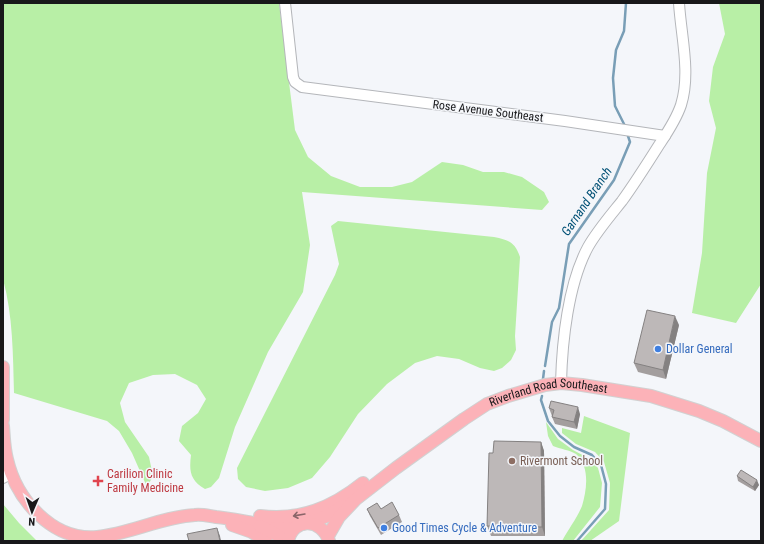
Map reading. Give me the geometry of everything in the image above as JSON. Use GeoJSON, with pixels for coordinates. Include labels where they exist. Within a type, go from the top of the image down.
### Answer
{"type":"FeatureCollection","features":[{"type":"Feature","properties":{"kind":"main road"},"geometry":{"type":"LineString","coordinates":[[3,367],[3,420]]}},
{"type":"Feature","properties":{"kind":"main road","name":"Riverland Road Southeast"},"geometry":{"type":"LineString","coordinates":[[3,426],[7,476],[39,515],[49,523],[60,530],[84,537],[112,535],[152,523],[196,515],[285,527],[305,524],[327,516],[356,499],[396,468],[487,404],[528,390],[561,383],[637,394],[676,403],[723,421],[761,441]]}},
{"type":"Feature","properties":{"kind":"main road"},"geometry":{"type":"LineString","coordinates":[[196,515],[216,510],[274,517],[302,515],[329,506],[370,478],[396,468]]}},
{"type":"Feature","properties":{"kind":"main road","name":"Riverland Road Southeast"},"geometry":{"type":"LineString","coordinates":[[328,539],[339,517],[356,499]]}},
{"type":"Feature","properties":{"kind":"main road"},"geometry":{"type":"LineString","coordinates":[[211,516],[252,532],[266,541]]}},
{"type":"Feature","properties":{"kind":"main road","name":"Riverland Road Southeast"},"geometry":{"type":"LineString","coordinates":[[254,523],[284,541]]}},
{"type":"Feature","properties":{"kind":"main road"},"geometry":{"type":"LineString","coordinates":[[288,541],[289,536],[294,529],[305,524],[320,527],[328,539]]}},
{"type":"Feature","properties":{"kind":"street","name":"Rose Avenue Southeast"},"geometry":{"type":"LineString","coordinates":[[285,3],[295,82],[298,85],[310,88],[565,121],[665,136]]}},
{"type":"Feature","properties":{"kind":"street"},"geometry":{"type":"LineString","coordinates":[[561,383],[561,364],[567,322],[574,283],[583,257],[598,231],[645,168],[676,118],[684,92],[685,78],[679,3]]}},
{"type":"Feature","properties":{"kind":"green space"},"geometry":{"type":"Polygon","coordinates":[[[3,3],[279,3],[295,130],[308,157],[331,176],[360,187],[392,187],[412,182],[442,162],[463,165],[483,172],[504,172],[522,177],[544,192],[549,202],[542,210],[302,192],[310,245],[303,292],[268,352],[235,427],[219,478],[211,487],[205,489],[193,479],[190,466],[191,455],[179,441],[182,426],[198,413],[206,399],[197,385],[175,374],[153,375],[129,383],[120,403],[125,422],[149,457],[153,476],[147,487],[132,453],[119,431],[107,421],[14,393],[11,321],[3,279],[3,3]]]}},
{"type":"Feature","properties":{"kind":"green space"},"geometry":{"type":"Polygon","coordinates":[[[719,3],[761,3],[761,284],[736,323],[692,313],[702,253],[707,173],[716,128],[709,101],[713,67],[725,34],[719,3]]]}},
{"type":"Feature","properties":{"kind":"green space"},"geometry":{"type":"Polygon","coordinates":[[[338,221],[494,237],[511,242],[516,248],[520,257],[515,336],[516,350],[511,360],[502,368],[494,371],[480,368],[459,359],[437,356],[415,363],[387,384],[358,414],[330,457],[312,478],[288,488],[265,491],[246,487],[238,479],[237,468],[335,275],[339,264],[331,226],[338,221]]]}},
{"type":"Feature","properties":{"kind":"green space"},"geometry":{"type":"Polygon","coordinates":[[[584,416],[630,433],[619,521],[590,541],[581,541],[609,510],[610,483],[604,462],[595,452],[576,444],[562,433],[562,428],[581,433],[584,416]]]}},
{"type":"Feature","properties":{"kind":"green space"},"geometry":{"type":"Polygon","coordinates":[[[546,422],[558,439],[573,450],[590,459],[598,468],[602,483],[600,507],[573,541],[562,541],[582,506],[586,486],[584,465],[576,454],[553,446],[548,436],[546,422]]]}},
{"type":"Feature","properties":{"kind":"green space"},"geometry":{"type":"Polygon","coordinates":[[[3,504],[19,523],[37,541],[3,541],[3,504]]]}},
{"type":"Feature","properties":{"kind":"building","name":"Dollar General"},"geometry":{"type":"Polygon","coordinates":[[[647,310],[675,316],[663,370],[634,363],[647,310]]]}},
{"type":"Feature","properties":{"kind":"building"},"geometry":{"type":"Polygon","coordinates":[[[551,401],[578,407],[574,422],[552,417],[554,410],[549,408],[551,401]]]}},
{"type":"Feature","properties":{"kind":"building"},"geometry":{"type":"Polygon","coordinates":[[[494,441],[541,442],[542,527],[487,526],[489,453],[493,453],[494,441]]]}},
{"type":"Feature","properties":{"kind":"building"},"geometry":{"type":"Polygon","coordinates":[[[741,470],[757,480],[753,487],[737,476],[741,470]]]}},
{"type":"Feature","properties":{"kind":"building"},"geometry":{"type":"Polygon","coordinates":[[[392,502],[399,515],[378,528],[367,509],[377,503],[381,509],[392,502]]]}},
{"type":"Feature","properties":{"kind":"building"},"geometry":{"type":"Polygon","coordinates":[[[217,528],[220,541],[189,541],[187,534],[217,528]]]}},
{"type":"Feature","properties":{"kind":"waterway","name":"Garnand Branch"},"geometry":{"type":"LineString","coordinates":[[626,3],[624,31],[616,50],[613,78],[615,106],[626,128]]}},
{"type":"Feature","properties":{"kind":"waterway","name":"Garnand Branch"},"geometry":{"type":"LineString","coordinates":[[545,366],[552,322],[559,308],[569,244],[614,180],[630,142],[627,133]]}},
{"type":"Feature","properties":{"kind":"waterway","name":"Garnand Branch"},"geometry":{"type":"LineString","coordinates":[[543,379],[544,371]]}},
{"type":"Feature","properties":{"kind":"waterway","name":"Garnand Branch"},"geometry":{"type":"LineString","coordinates":[[542,396],[541,400],[548,421],[560,436],[574,447],[592,455],[601,465],[606,484],[605,509],[577,541]]}},
{"type":"Feature","properties":{"kind":"place","name":"Dollar General"},"geometry":{"type":"Point","coordinates":[658,349]}},
{"type":"Feature","properties":{"kind":"place","name":"Rivermont School"},"geometry":{"type":"Point","coordinates":[512,461]}},
{"type":"Feature","properties":{"kind":"place","name":"Carilion Clinic Family Medicine"},"geometry":{"type":"Point","coordinates":[98,481]}},
{"type":"Feature","properties":{"kind":"place","name":"Good Times Cycle & Adventure"},"geometry":{"type":"Point","coordinates":[384,528]}}]}
